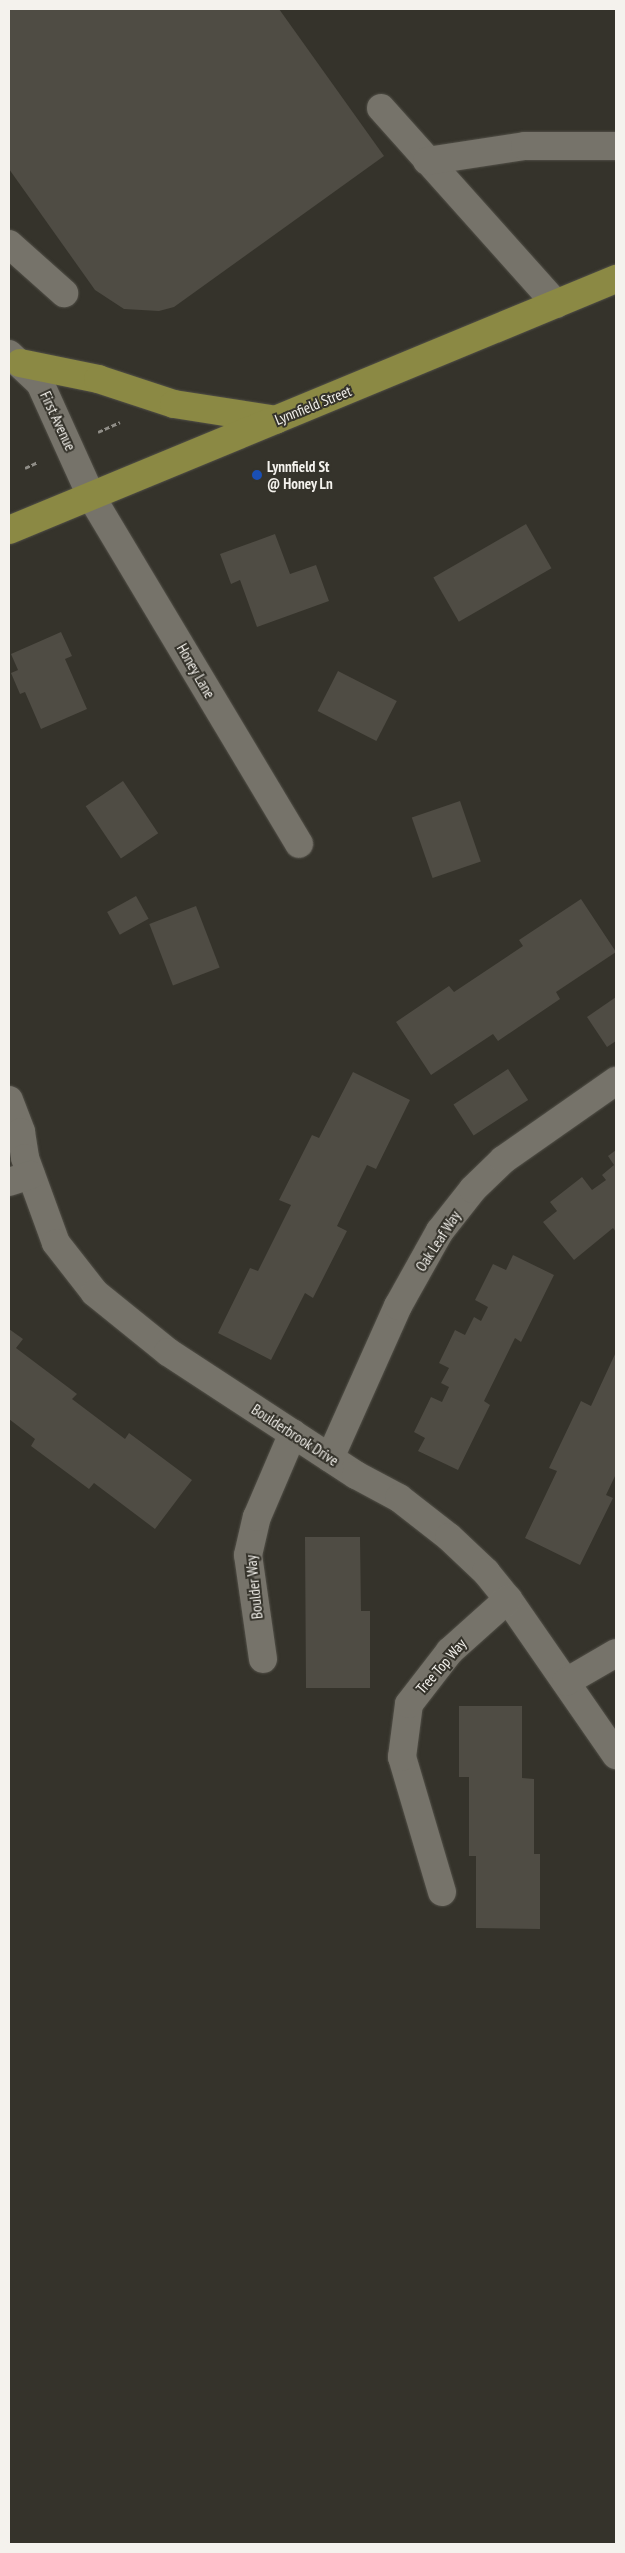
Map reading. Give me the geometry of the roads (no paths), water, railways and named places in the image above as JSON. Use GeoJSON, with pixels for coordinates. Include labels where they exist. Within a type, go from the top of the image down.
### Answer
{"type":"FeatureCollection","features":[{"type":"Feature","properties":{"kind":"main road","name":"Lynnfield Street"},"geometry":{"type":"LineString","coordinates":[[10,526],[92,498],[616,279]]}},
{"type":"Feature","properties":{"kind":"main road"},"geometry":{"type":"LineString","coordinates":[[14,358],[98,379],[174,404],[276,420]]}},
{"type":"Feature","properties":{"kind":"street"},"geometry":{"type":"LineString","coordinates":[[381,108],[556,304]]}},
{"type":"Feature","properties":{"kind":"street"},"geometry":{"type":"LineString","coordinates":[[428,161],[525,146],[616,146]]}},
{"type":"Feature","properties":{"kind":"street"},"geometry":{"type":"LineString","coordinates":[[9,244],[64,293]]}},
{"type":"Feature","properties":{"kind":"street","name":"First Avenue"},"geometry":{"type":"LineString","coordinates":[[14,358],[40,383],[56,414],[92,498]]}},
{"type":"Feature","properties":{"kind":"street","name":"Honey Lane"},"geometry":{"type":"LineString","coordinates":[[92,498],[299,844]]}},
{"type":"Feature","properties":{"kind":"street","name":"Oak Leaf Way"},"geometry":{"type":"LineString","coordinates":[[330,1458],[398,1306],[440,1230],[473,1190],[503,1160],[616,1082]]}},
{"type":"Feature","properties":{"kind":"street","name":"Boulderbrook Drive"},"geometry":{"type":"LineString","coordinates":[[9,1100],[20,1178],[56,1242],[95,1293],[168,1352],[330,1458],[399,1498],[449,1536],[486,1572],[508,1599],[616,1755]]}},
{"type":"Feature","properties":{"kind":"street","name":"Boulder Way"},"geometry":{"type":"LineString","coordinates":[[263,1659],[248,1555],[256,1517],[293,1433]]}},
{"type":"Feature","properties":{"kind":"street","name":"Tree Top Way"},"geometry":{"type":"LineString","coordinates":[[442,1892],[402,1758],[409,1704],[450,1651],[508,1599]]}},
{"type":"Feature","properties":{"kind":"street"},"geometry":{"type":"LineString","coordinates":[[566,1682],[616,1653]]}},
{"type":"Feature","properties":{"kind":"place","name":"Lynnfield St @ Honey Ln"},"geometry":{"type":"Point","coordinates":[257,475]}}]}
